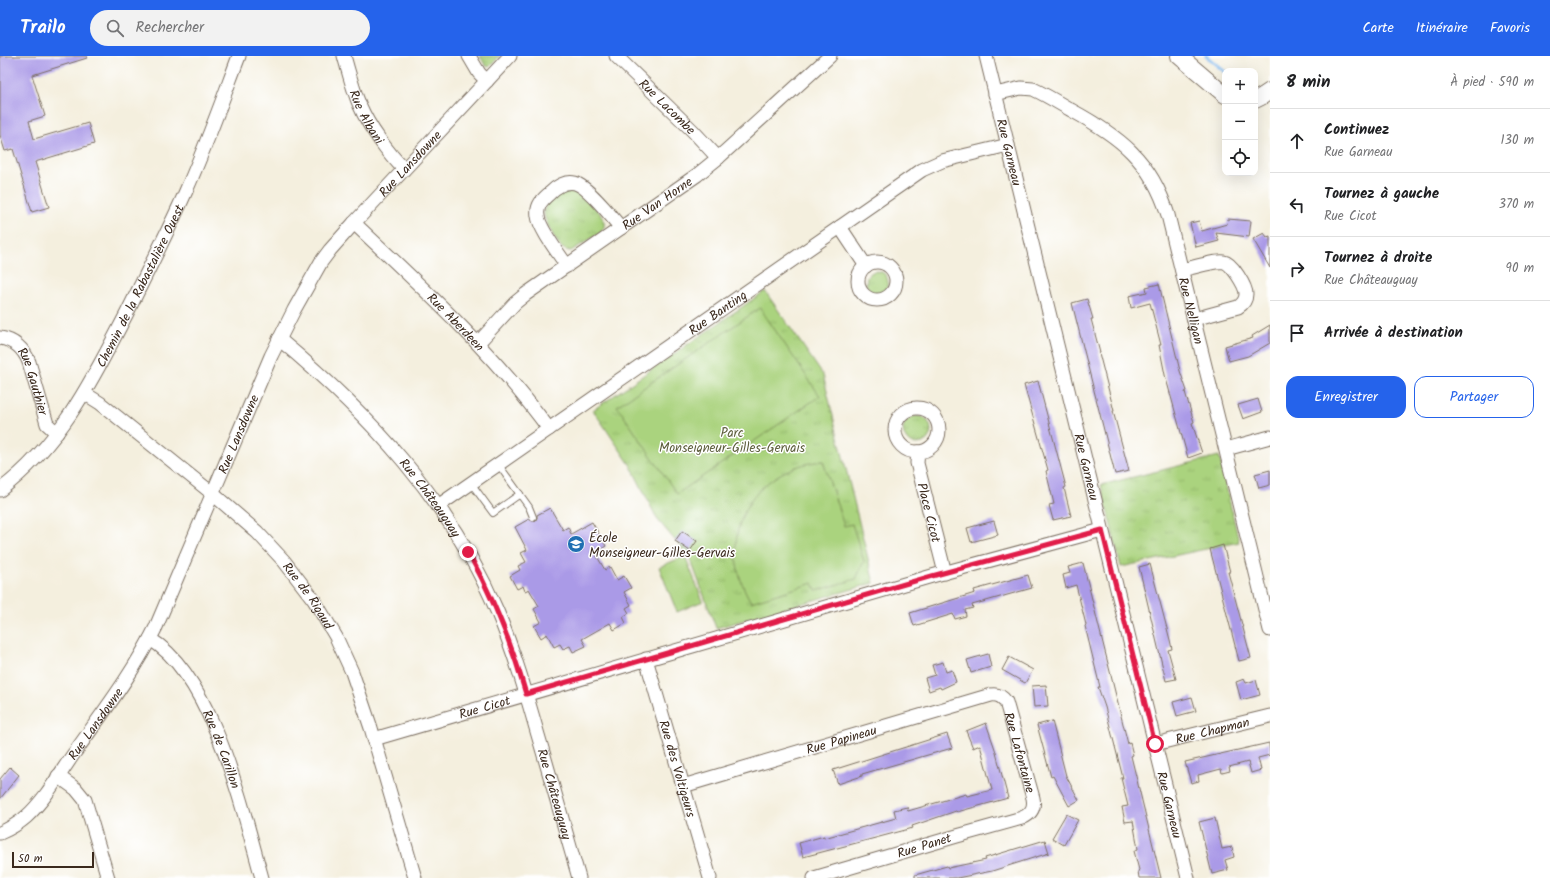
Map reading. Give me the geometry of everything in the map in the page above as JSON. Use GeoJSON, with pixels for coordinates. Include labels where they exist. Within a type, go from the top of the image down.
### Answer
{"type":"FeatureCollection","features":[{"type":"Feature","properties":{"kind":"street","name":"Chemin de la Rabastalière Ouest"},"geometry":{"type":"LineString","coordinates":[[0,490],[27,466],[57,434],[84,393],[173,220],[207,142],[240,56]]}},
{"type":"Feature","properties":{"kind":"street","name":"Rue Albani"},"geometry":{"type":"LineString","coordinates":[[344,56],[363,113],[396,161],[404,169]]}},
{"type":"Feature","properties":{"kind":"street"},"geometry":{"type":"LineString","coordinates":[[469,56],[474,65],[487,80]]}},
{"type":"Feature","properties":{"kind":"street","name":"Rue Lansdowne"},"geometry":{"type":"LineString","coordinates":[[0,833],[26,817],[43,797],[123,683],[150,639],[279,340],[321,262],[354,223],[510,56]]}},
{"type":"Feature","properties":{"kind":"street","name":"Rue Lacombe"},"geometry":{"type":"LineString","coordinates":[[616,56],[683,120],[718,158]]}},
{"type":"Feature","properties":{"kind":"street","name":"Rue Van Horne"},"geometry":{"type":"LineString","coordinates":[[478,343],[520,298],[697,175],[718,158],[830,56]]}},
{"type":"Feature","properties":{"kind":"street","name":"Rue Garneau"},"geometry":{"type":"LineString","coordinates":[[986,56],[1188,878]]}},
{"type":"Feature","properties":{"kind":"street"},"geometry":{"type":"LineString","coordinates":[[1179,56],[1222,92]]}},
{"type":"Feature","properties":{"kind":"street","name":"Rue Nelligan"},"geometry":{"type":"LineString","coordinates":[[995,94],[1021,88],[1033,89],[1100,126],[1128,149],[1148,172],[1159,190],[1168,215],[1226,449],[1264,579],[1270,630]]}},
{"type":"Feature","properties":{"kind":"street"},"geometry":{"type":"LineString","coordinates":[[1258,99],[1270,91]]}},
{"type":"Feature","properties":{"kind":"street","name":"Rue Banting"},"geometry":{"type":"LineString","coordinates":[[438,506],[928,167],[942,161],[1008,145]]}},
{"type":"Feature","properties":{"kind":"street"},"geometry":{"type":"LineString","coordinates":[[567,266],[541,224],[537,214],[538,207],[541,202],[557,187],[571,183],[581,186],[621,228]]}},
{"type":"Feature","properties":{"kind":"street","name":"Rue Aberdeen"},"geometry":{"type":"LineString","coordinates":[[354,223],[478,343],[505,373],[549,429]]}},
{"type":"Feature","properties":{"kind":"street"},"geometry":{"type":"LineString","coordinates":[[840,227],[866,266]]}},
{"type":"Feature","properties":{"kind":"street"},"geometry":{"type":"LineString","coordinates":[[1182,270],[1218,262],[1226,262],[1233,268],[1245,290],[1246,299],[1243,304],[1238,307],[1194,319]]}},
{"type":"Feature","properties":{"kind":"street","name":"Rue Gauthier"},"geometry":{"type":"LineString","coordinates":[[0,338],[15,343],[25,353],[47,424],[57,434]]}},
{"type":"Feature","properties":{"kind":"street","name":"Rue Châteauguay"},"geometry":{"type":"LineString","coordinates":[[279,340],[368,421],[410,469],[438,506],[470,558],[494,603],[503,625],[526,694],[579,878]]}},
{"type":"Feature","properties":{"kind":"street","name":"Rue de Rigaud"},"geometry":{"type":"LineString","coordinates":[[84,393],[100,404],[213,494],[243,520],[274,549],[314,600],[330,626],[347,660],[361,697],[415,878]]}},
{"type":"Feature","properties":{"kind":"street"},"geometry":{"type":"LineString","coordinates":[[1226,449],[1270,437]]}},
{"type":"Feature","properties":{"kind":"street","name":"Place Cicot"},"geometry":{"type":"LineString","coordinates":[[918,452],[917,463],[945,573]]}},
{"type":"Feature","properties":{"kind":"street","name":"Rue Cicot"},"geometry":{"type":"LineString","coordinates":[[374,739],[945,573],[1102,530]]}},
{"type":"Feature","properties":{"kind":"street","name":"Rue de Carillon"},"geometry":{"type":"LineString","coordinates":[[150,639],[160,645],[177,664],[196,691],[207,712],[232,777],[262,878]]}},
{"type":"Feature","properties":{"kind":"street","name":"Rue des Voltigeurs"},"geometry":{"type":"LineString","coordinates":[[646,660],[710,878]]}},
{"type":"Feature","properties":{"kind":"street","name":"Rue Papineau"},"geometry":{"type":"LineString","coordinates":[[683,786],[968,702],[993,695],[1001,696]]}},
{"type":"Feature","properties":{"kind":"street","name":"Rue Lafontaine"},"geometry":{"type":"LineString","coordinates":[[1001,696],[1006,702],[1033,798],[1034,805],[1032,810]]}},
{"type":"Feature","properties":{"kind":"street","name":"Rue Chapman"},"geometry":{"type":"LineString","coordinates":[[1155,744],[1270,716]]}},
{"type":"Feature","properties":{"kind":"street"},"geometry":{"type":"LineString","coordinates":[[58,776],[76,788],[85,800],[108,878]]}},
{"type":"Feature","properties":{"kind":"street","name":"Rue Panet"},"geometry":{"type":"LineString","coordinates":[[814,878],[1022,818],[1028,815],[1032,810]]}},
{"type":"Feature","properties":{"kind":"lane"},"geometry":{"type":"LineString","coordinates":[[498,464],[520,494],[534,517]]}},
{"type":"Feature","properties":{"kind":"lane"},"geometry":{"type":"LineString","coordinates":[[471,483],[493,513],[520,494]]}},
{"type":"Feature","properties":{"kind":"green space"},"geometry":{"type":"Polygon","coordinates":[[[480,56],[500,56],[489,67],[485,65],[480,56]]]}},
{"type":"Feature","properties":{"kind":"green space"},"geometry":{"type":"Polygon","coordinates":[[[567,190],[577,193],[589,202],[603,217],[604,224],[604,228],[600,233],[571,251],[565,250],[560,246],[555,239],[544,215],[545,208],[549,201],[567,190]]]}},
{"type":"Feature","properties":{"kind":"green space"},"geometry":{"type":"Polygon","coordinates":[[[873,271],[881,271],[888,278],[888,286],[881,293],[873,293],[866,286],[866,278],[873,271]]]}},
{"type":"Feature","properties":{"kind":"green space","name":"Parc Monseigneur-Gilles-Gervais"},"geometry":{"type":"Polygon","coordinates":[[[765,291],[823,375],[874,583],[716,628],[690,558],[657,519],[631,466],[593,410],[765,291]]]}},
{"type":"Feature","properties":{"kind":"green space"},"geometry":{"type":"Polygon","coordinates":[[[760,308],[820,396],[677,494],[617,406],[760,308]]]}},
{"type":"Feature","properties":{"kind":"green space"},"geometry":{"type":"Polygon","coordinates":[[[917,416],[927,420],[931,430],[927,440],[917,444],[907,440],[903,430],[907,420],[917,416]]]}},
{"type":"Feature","properties":{"kind":"green space"},"geometry":{"type":"Polygon","coordinates":[[[1219,456],[1239,542],[1121,567],[1101,485],[1219,456]]]}},
{"type":"Feature","properties":{"kind":"green space"},"geometry":{"type":"Polygon","coordinates":[[[823,461],[844,526],[852,524],[864,561],[856,579],[816,591],[813,583],[751,602],[740,578],[736,554],[738,531],[745,510],[758,492],[776,477],[797,466],[823,461]]]}},
{"type":"Feature","properties":{"kind":"green space"},"geometry":{"type":"Polygon","coordinates":[[[685,556],[703,601],[677,612],[659,567],[685,556]]]}},
{"type":"Feature","properties":{"kind":"building"},"geometry":{"type":"Polygon","coordinates":[[[0,56],[87,56],[87,58],[32,75],[45,116],[29,121],[34,139],[88,123],[94,144],[35,162],[49,207],[32,212],[13,149],[5,151],[0,135],[0,56]]]}},
{"type":"Feature","properties":{"kind":"building"},"geometry":{"type":"Polygon","coordinates":[[[1228,219],[1251,221],[1249,237],[1216,233],[1219,241],[1196,247],[1190,223],[1199,221],[1202,231],[1227,224],[1228,219]]]}},
{"type":"Feature","properties":{"kind":"building"},"geometry":{"type":"Polygon","coordinates":[[[1264,233],[1267,237],[1270,236],[1270,268],[1253,239],[1264,233]]]}},
{"type":"Feature","properties":{"kind":"building"},"geometry":{"type":"Polygon","coordinates":[[[1159,284],[1180,371],[1187,391],[1185,392],[1194,422],[1192,423],[1202,453],[1188,458],[1165,375],[1159,345],[1161,345],[1150,303],[1131,308],[1129,296],[1147,292],[1146,287],[1159,284]]]}},
{"type":"Feature","properties":{"kind":"building"},"geometry":{"type":"Polygon","coordinates":[[[1087,299],[1093,319],[1091,319],[1113,411],[1129,471],[1115,474],[1072,303],[1087,299]]]}},
{"type":"Feature","properties":{"kind":"building"},"geometry":{"type":"Polygon","coordinates":[[[1270,325],[1270,343],[1248,356],[1229,361],[1225,346],[1253,338],[1252,336],[1270,325]]]}},
{"type":"Feature","properties":{"kind":"building"},"geometry":{"type":"Polygon","coordinates":[[[1038,381],[1066,487],[1064,488],[1071,516],[1053,520],[1049,505],[1054,504],[1046,471],[1048,470],[1024,385],[1038,381]]]}},
{"type":"Feature","properties":{"kind":"building"},"geometry":{"type":"Polygon","coordinates":[[[1258,399],[1262,412],[1243,419],[1238,405],[1258,399]]]}},
{"type":"Feature","properties":{"kind":"building"},"geometry":{"type":"Polygon","coordinates":[[[1270,470],[1270,485],[1259,488],[1255,474],[1270,470]]]}},
{"type":"Feature","properties":{"kind":"building"},"geometry":{"type":"Polygon","coordinates":[[[550,508],[563,530],[568,527],[571,534],[592,522],[606,546],[595,553],[605,570],[610,567],[617,580],[624,576],[631,588],[624,592],[631,605],[626,608],[629,613],[623,617],[626,623],[614,630],[610,623],[582,639],[586,646],[573,652],[570,646],[563,649],[560,644],[554,647],[547,634],[541,638],[534,626],[541,622],[534,609],[539,606],[529,589],[525,591],[523,586],[517,589],[510,576],[520,570],[518,566],[526,562],[521,553],[527,550],[515,527],[529,519],[535,521],[537,515],[550,508]]]}},
{"type":"Feature","properties":{"kind":"building"},"geometry":{"type":"Polygon","coordinates":[[[994,521],[998,535],[971,542],[967,528],[994,521]]]}},
{"type":"Feature","properties":{"kind":"building"},"geometry":{"type":"Polygon","coordinates":[[[682,531],[697,541],[690,551],[675,541],[682,531]]]}},
{"type":"Feature","properties":{"kind":"building"},"geometry":{"type":"Polygon","coordinates":[[[1223,545],[1230,572],[1228,572],[1251,658],[1239,661],[1210,549],[1223,545]]]}},
{"type":"Feature","properties":{"kind":"building"},"geometry":{"type":"Polygon","coordinates":[[[1083,563],[1128,744],[1130,743],[1133,755],[1131,756],[1161,878],[1139,878],[1139,870],[1134,851],[1138,849],[1133,821],[1125,822],[1122,807],[1128,806],[1121,778],[1123,778],[1105,707],[1098,687],[1100,687],[1076,585],[1066,588],[1063,575],[1070,573],[1068,567],[1083,563]]]}},
{"type":"Feature","properties":{"kind":"building"},"geometry":{"type":"Polygon","coordinates":[[[1150,564],[1172,649],[1168,650],[1176,679],[1166,681],[1139,567],[1150,564]]]}},
{"type":"Feature","properties":{"kind":"building"},"geometry":{"type":"Polygon","coordinates":[[[1028,575],[1032,588],[972,605],[973,608],[965,610],[966,616],[955,619],[953,614],[914,626],[910,613],[975,593],[974,590],[1028,575]]]}},
{"type":"Feature","properties":{"kind":"building"},"geometry":{"type":"Polygon","coordinates":[[[988,654],[991,667],[971,673],[967,660],[988,654]]]}},
{"type":"Feature","properties":{"kind":"building"},"geometry":{"type":"Polygon","coordinates":[[[1009,657],[1033,670],[1025,683],[1002,670],[1009,657]]]}},
{"type":"Feature","properties":{"kind":"building"},"geometry":{"type":"Polygon","coordinates":[[[943,662],[946,672],[952,670],[956,682],[941,689],[940,687],[929,691],[925,678],[935,675],[932,665],[943,662]]]}},
{"type":"Feature","properties":{"kind":"building"},"geometry":{"type":"Polygon","coordinates":[[[1244,679],[1246,683],[1256,680],[1260,695],[1241,700],[1236,682],[1244,679]]]}},
{"type":"Feature","properties":{"kind":"building"},"geometry":{"type":"Polygon","coordinates":[[[1046,685],[1048,706],[1034,707],[1032,686],[1046,685]]]}},
{"type":"Feature","properties":{"kind":"building"},"geometry":{"type":"Polygon","coordinates":[[[1192,697],[1196,711],[1177,716],[1173,702],[1192,697]]]}},
{"type":"Feature","properties":{"kind":"building"},"geometry":{"type":"Polygon","coordinates":[[[1052,721],[1066,776],[1079,800],[1069,806],[1053,776],[1051,777],[1037,725],[1052,721]]]}},
{"type":"Feature","properties":{"kind":"building"},"geometry":{"type":"Polygon","coordinates":[[[986,723],[995,749],[1008,798],[957,812],[956,811],[912,826],[913,828],[803,857],[799,843],[824,836],[824,838],[896,818],[894,810],[907,807],[908,811],[966,794],[967,796],[992,790],[980,745],[973,748],[966,731],[986,723]]]}},
{"type":"Feature","properties":{"kind":"building"},"geometry":{"type":"Polygon","coordinates":[[[947,734],[952,748],[862,774],[862,776],[838,784],[833,770],[947,734]]]}},
{"type":"Feature","properties":{"kind":"building"},"geometry":{"type":"Polygon","coordinates":[[[1269,743],[1270,755],[1258,758],[1261,770],[1251,773],[1248,762],[1229,767],[1230,771],[1222,773],[1221,769],[1198,775],[1199,781],[1191,783],[1185,762],[1269,743]]]}},
{"type":"Feature","properties":{"kind":"building"},"geometry":{"type":"Polygon","coordinates":[[[10,767],[19,775],[0,799],[0,779],[10,767]]]}},
{"type":"Feature","properties":{"kind":"building"},"geometry":{"type":"Polygon","coordinates":[[[1066,814],[1078,820],[1064,845],[1052,838],[1066,814]]]}},
{"type":"Feature","properties":{"kind":"building"},"geometry":{"type":"Polygon","coordinates":[[[1215,818],[1222,849],[1232,847],[1234,857],[1225,860],[1228,870],[1212,874],[1199,822],[1215,818]]]}},
{"type":"Feature","properties":{"kind":"building"},"geometry":{"type":"Polygon","coordinates":[[[1045,840],[1049,853],[992,871],[957,878],[915,878],[915,875],[947,866],[948,868],[986,860],[985,858],[1045,840]]]}},
{"type":"Feature","properties":{"kind":"waterway"},"geometry":{"type":"LineString","coordinates":[[1206,56],[1222,69]]}},
{"type":"Feature","properties":{"kind":"place","name":"École Monseigneur-Gilles-Gervais"},"geometry":{"type":"Point","coordinates":[576,544]}},
{"type":"Feature","properties":{"kind":"route"},"geometry":{"type":"LineString","coordinates":[[468,552],[497,610],[526,694],[932,576],[1102,530],[1155,744]]}}]}
